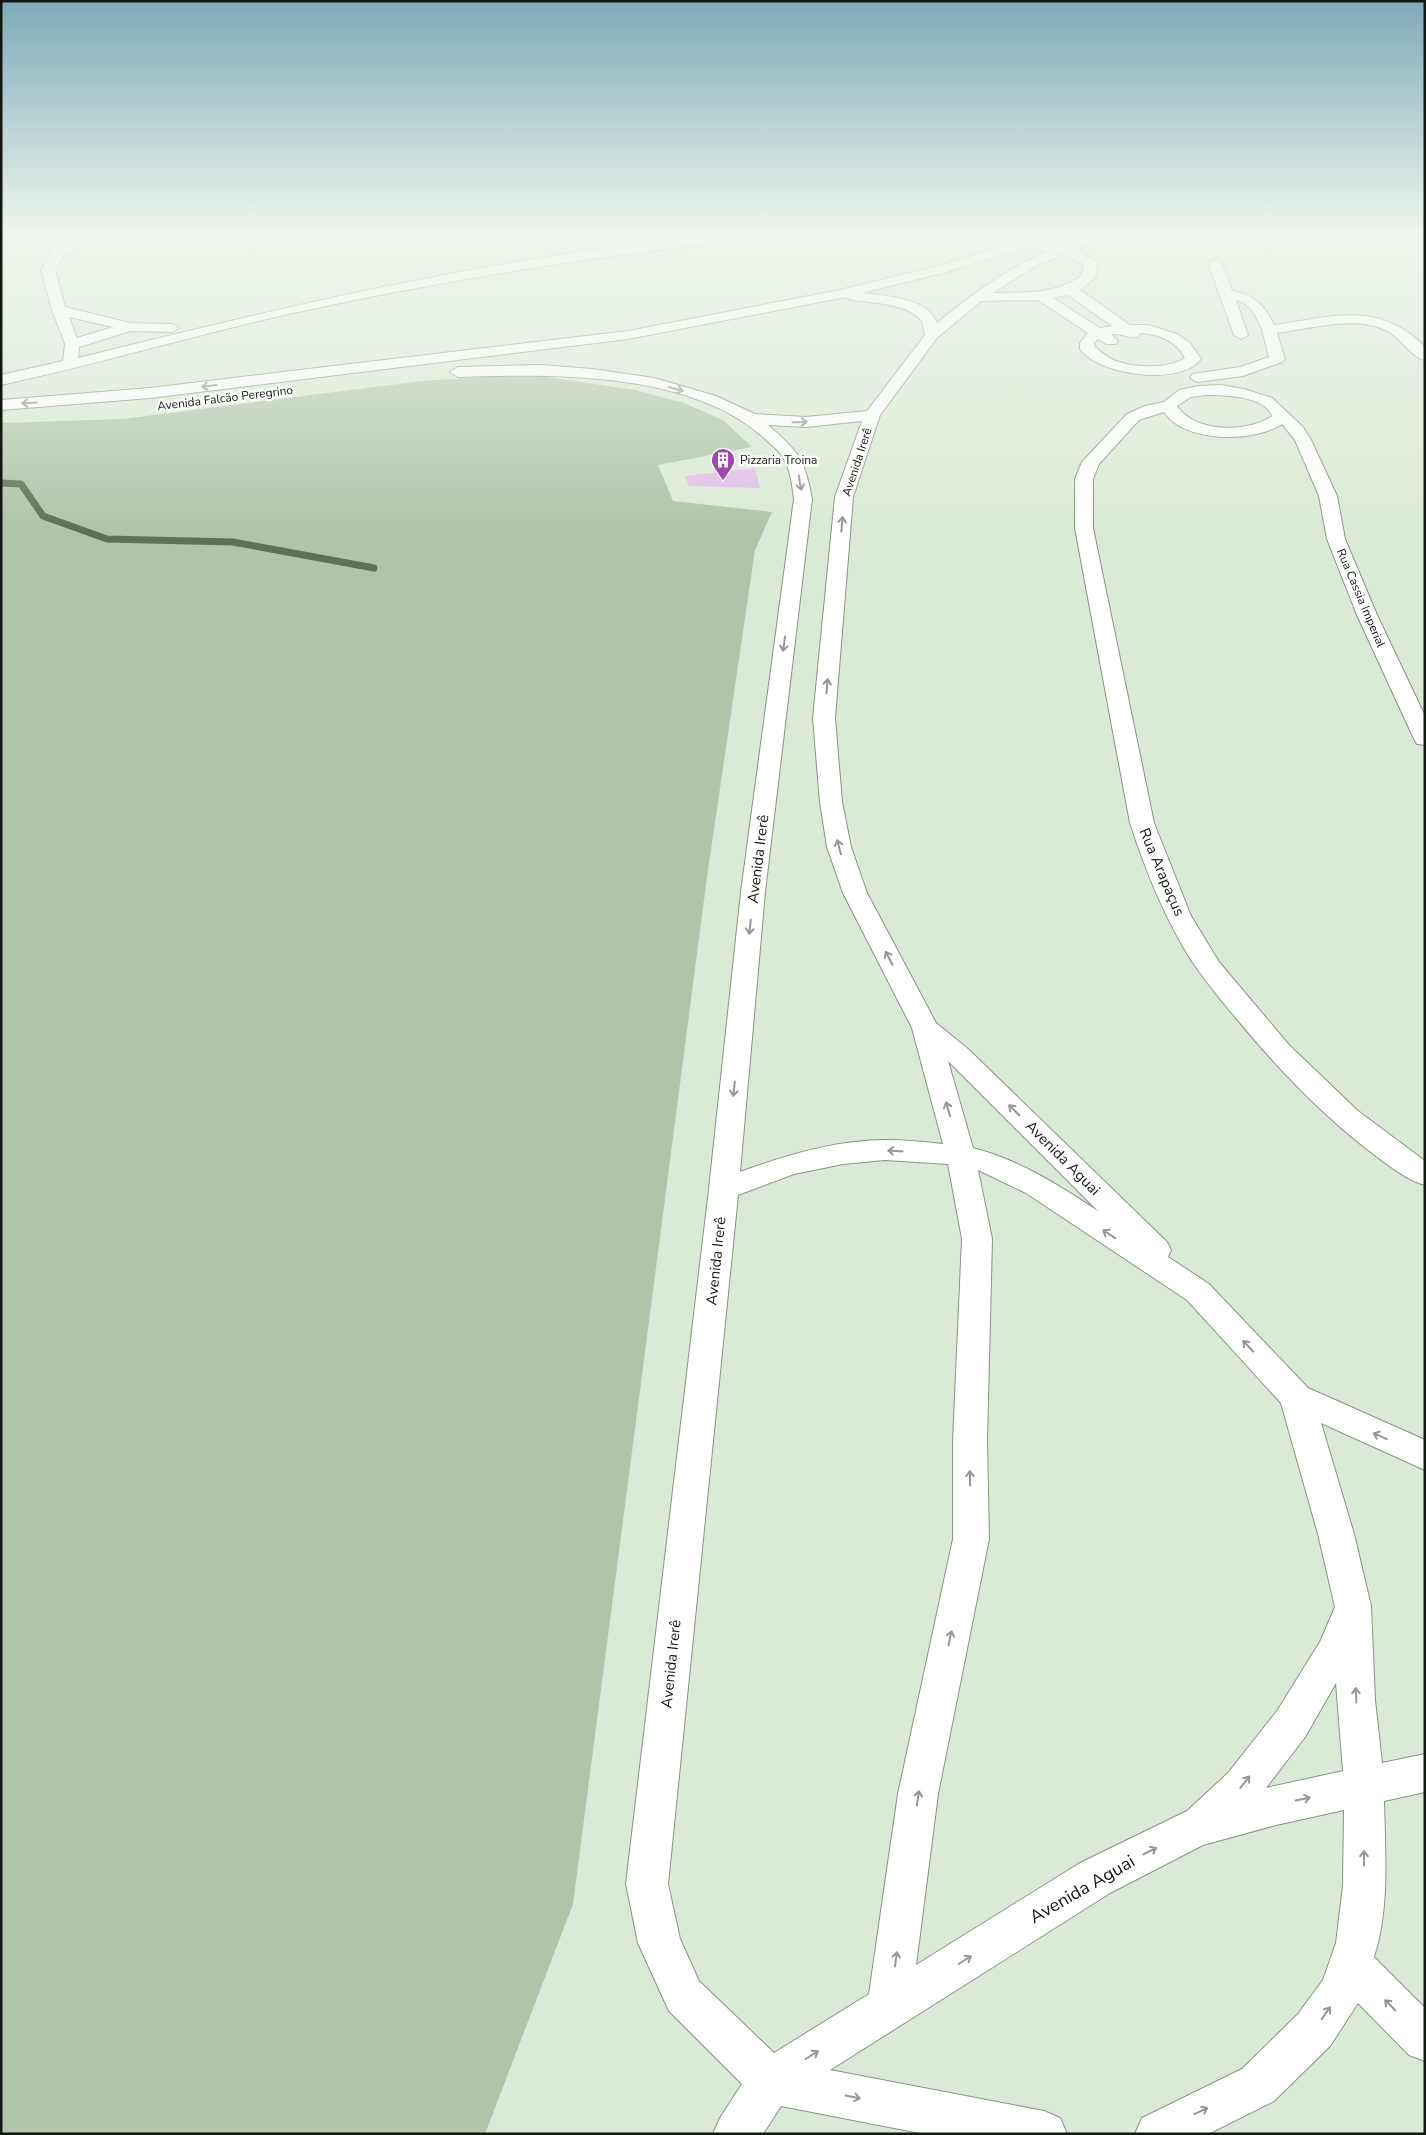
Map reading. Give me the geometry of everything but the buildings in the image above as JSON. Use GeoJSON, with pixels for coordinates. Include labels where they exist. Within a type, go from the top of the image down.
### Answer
{"type":"FeatureCollection","features":[{"type":"Feature","properties":{"kind":"street"},"geometry":{"type":"LineString","coordinates":[[67,331],[72,344],[70,363]]}},
{"type":"Feature","properties":{"kind":"street"},"geometry":{"type":"LineString","coordinates":[[72,344],[118,331]]}},
{"type":"Feature","properties":{"kind":"street"},"geometry":{"type":"LineString","coordinates":[[1,380],[199,331]]}},
{"type":"Feature","properties":{"kind":"street","name":"Avenida Falcão Peregrino"},"geometry":{"type":"LineString","coordinates":[[1,405],[160,392],[646,331]]}},
{"type":"Feature","properties":{"kind":"street"},"geometry":{"type":"LineString","coordinates":[[931,331],[932,335]]}},
{"type":"Feature","properties":{"kind":"street","name":"Avenida Falcão Peregrino"},"geometry":{"type":"LineString","coordinates":[[1,417],[118,411],[471,370],[541,370],[592,374],[654,383],[710,399],[752,419],[806,422],[872,415],[932,335],[937,331]]}},
{"type":"Feature","properties":{"kind":"street"},"geometry":{"type":"LineString","coordinates":[[1118,331],[1099,332],[1089,338],[1087,343],[1088,349],[1096,356],[1122,368],[1149,370],[1178,366],[1193,359],[1182,343],[1158,331],[1147,331]]}},
{"type":"Feature","properties":{"kind":"street"},"geometry":{"type":"LineString","coordinates":[[1128,331],[1178,366],[1220,390]]}},
{"type":"Feature","properties":{"kind":"street"},"geometry":{"type":"LineString","coordinates":[[1239,331],[1241,335]]}},
{"type":"Feature","properties":{"kind":"street"},"geometry":{"type":"LineString","coordinates":[[1198,377],[1243,371],[1277,359],[1270,331]]}},
{"type":"Feature","properties":{"kind":"street"},"geometry":{"type":"LineString","coordinates":[[1396,331],[1425,356]]}},
{"type":"Feature","properties":{"kind":"street"},"geometry":{"type":"LineString","coordinates":[[1099,332],[1183,394]]}},
{"type":"Feature","properties":{"kind":"street"},"geometry":{"type":"LineString","coordinates":[[628,334],[617,358],[628,372],[654,383]]}},
{"type":"Feature","properties":{"kind":"street"},"geometry":{"type":"LineString","coordinates":[[1130,355],[1156,351]]}},
{"type":"Feature","properties":{"kind":"street"},"geometry":{"type":"LineString","coordinates":[[39,372],[68,400]]}},
{"type":"Feature","properties":{"kind":"street"},"geometry":{"type":"LineString","coordinates":[[1186,422],[1171,412],[1170,406],[1173,399],[1183,394],[1220,390]]}},
{"type":"Feature","properties":{"kind":"street","name":"Rua Cassia Imperial"},"geometry":{"type":"LineString","coordinates":[[1220,390],[1236,392],[1265,400],[1298,430],[1328,496],[1336,539],[1367,615],[1425,739]]}},
{"type":"Feature","properties":{"kind":"street","name":"Rua Arapaçus"},"geometry":{"type":"LineString","coordinates":[[1170,406],[1140,413],[1122,426],[1091,462],[1084,479],[1084,528],[1142,824],[1155,864],[1195,946],[1256,1026],[1318,1091],[1369,1135],[1423,1172]]}},
{"type":"Feature","properties":{"kind":"street"},"geometry":{"type":"LineString","coordinates":[[1122,426],[1186,422],[1224,431],[1264,429],[1274,424],[1280,418],[1279,412]]}},
{"type":"Feature","properties":{"kind":"street","name":"Avenida Irerê"},"geometry":{"type":"LineString","coordinates":[[872,415],[844,497],[824,718],[831,802],[839,847],[855,893],[925,1028]]}},
{"type":"Feature","properties":{"kind":"street","name":"Avenida Irerê"},"geometry":{"type":"LineString","coordinates":[[752,419],[787,450],[798,470],[803,499],[754,892],[724,1189],[647,1884],[659,1943],[684,1996],[771,2081]]}},
{"type":"Feature","properties":{"kind":"street"},"geometry":{"type":"LineString","coordinates":[[1264,429],[1309,454]]}},
{"type":"Feature","properties":{"kind":"street"},"geometry":{"type":"LineString","coordinates":[[889,2007],[918,1794],[971,1539],[970,1441],[977,1239],[961,1156],[925,1028]]}},
{"type":"Feature","properties":{"kind":"street","name":"Avenida Aguai"},"geometry":{"type":"LineString","coordinates":[[925,1028],[958,1055],[1198,1292],[1296,1397],[1425,1456]]}},
{"type":"Feature","properties":{"kind":"street","name":"Avenida Aguai"},"geometry":{"type":"LineString","coordinates":[[724,1189],[789,1165],[843,1154],[885,1150],[961,1156],[992,1163],[1036,1185],[1198,1292]]}},
{"type":"Feature","properties":{"kind":"street"},"geometry":{"type":"LineString","coordinates":[[1158,2134],[1258,2084],[1314,2030],[1340,1993],[1357,1943],[1364,1885],[1364,1786],[1356,1700],[1353,1606],[1336,1534],[1296,1397]]}},
{"type":"Feature","properties":{"kind":"street"},"geometry":{"type":"LineString","coordinates":[[1197,1827],[1242,1787],[1291,1724],[1334,1652],[1353,1606]]}},
{"type":"Feature","properties":{"kind":"street","name":"Avenida Aguai"},"geometry":{"type":"LineString","coordinates":[[771,2081],[1095,1878],[1197,1827],[1276,1805],[1425,1773]]}},
{"type":"Feature","properties":{"kind":"street"},"geometry":{"type":"LineString","coordinates":[[1350,1964],[1425,2039]]}},
{"type":"Feature","properties":{"kind":"street"},"geometry":{"type":"LineString","coordinates":[[736,2134],[771,2081],[1044,2134]]}},
{"type":"Feature","properties":{"kind":"green space"},"geometry":{"type":"Polygon","coordinates":[[[487,377],[547,377],[635,390],[684,403],[723,420],[752,447],[658,465],[673,501],[772,512],[755,550],[707,877],[573,1904],[485,2134],[1,2134],[1,423],[123,419],[422,381],[487,377]]]}},
{"type":"Feature","properties":{"kind":"waterway"},"geometry":{"type":"LineString","coordinates":[[1,483],[21,484],[43,516],[107,539],[233,542],[374,568]]}},
{"type":"Feature","properties":{"kind":"place","name":"Pizzaria Troina"},"geometry":{"type":"Point","coordinates":[723,481]}}]}
